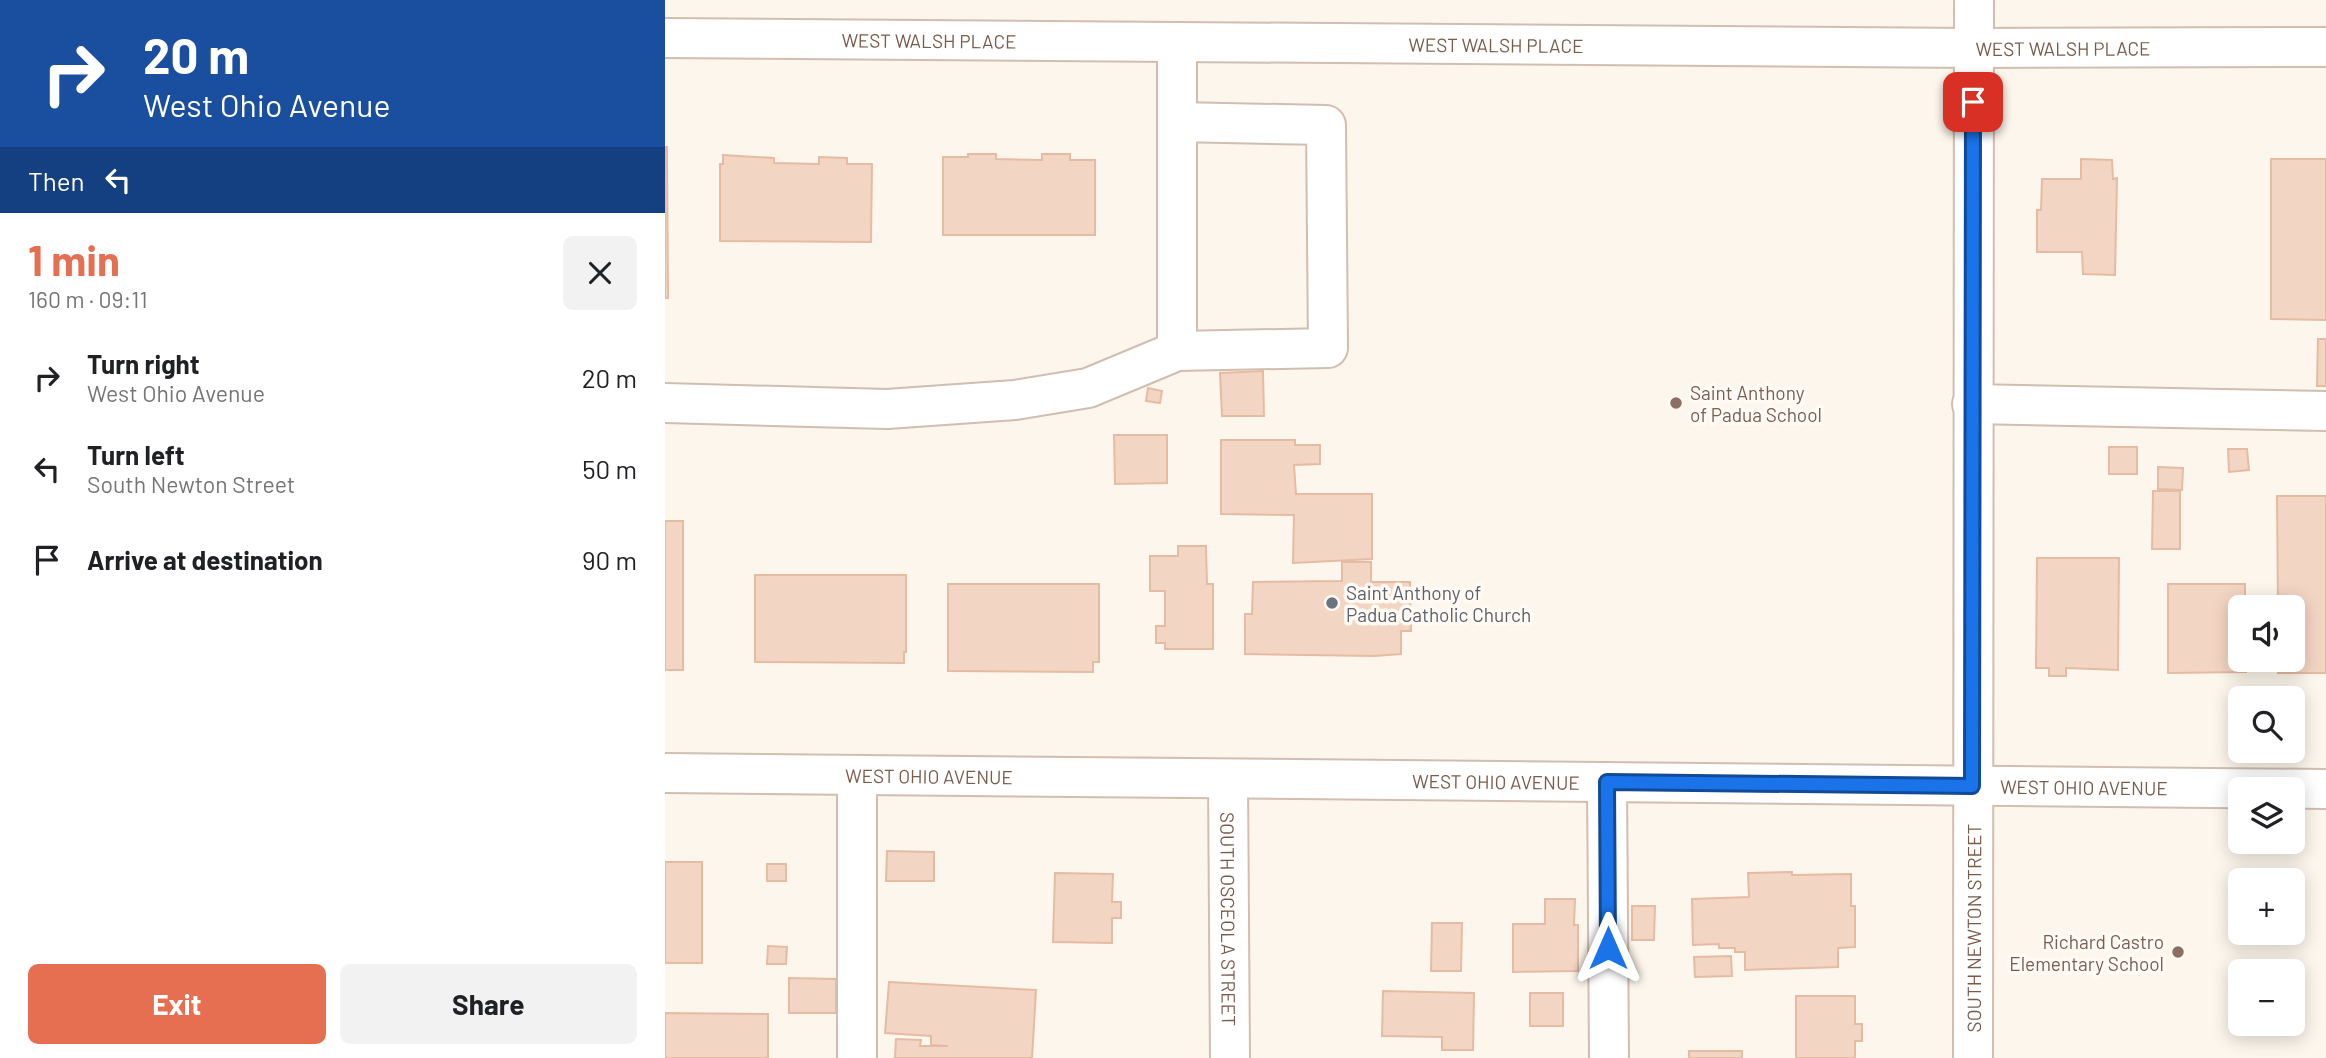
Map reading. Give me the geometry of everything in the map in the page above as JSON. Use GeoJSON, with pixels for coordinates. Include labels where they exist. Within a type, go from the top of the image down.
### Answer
{"type":"FeatureCollection","features":[{"type":"Feature","properties":{"kind":"street","name":"SOUTH NEWTON STREET"},"geometry":{"type":"LineString","coordinates":[[1973,1058],[1974,0]]}},
{"type":"Feature","properties":{"kind":"street","name":"WEST WALSH PLACE"},"geometry":{"type":"LineString","coordinates":[[665,38],[1974,48],[2326,47]]}},
{"type":"Feature","properties":{"kind":"street"},"geometry":{"type":"LineString","coordinates":[[1177,42],[1177,351]]}},
{"type":"Feature","properties":{"kind":"street"},"geometry":{"type":"LineString","coordinates":[[665,403],[887,409],[1015,400],[1088,388],[1177,351],[1328,348],[1326,125],[1177,122]]}},
{"type":"Feature","properties":{"kind":"street"},"geometry":{"type":"LineString","coordinates":[[1972,404],[2326,411]]}},
{"type":"Feature","properties":{"kind":"street","name":"WEST OHIO AVENUE"},"geometry":{"type":"LineString","coordinates":[[665,773],[2326,789]]}},
{"type":"Feature","properties":{"kind":"street"},"geometry":{"type":"LineString","coordinates":[[857,775],[857,1058]]}},
{"type":"Feature","properties":{"kind":"street","name":"SOUTH OSCEOLA STREET"},"geometry":{"type":"LineString","coordinates":[[1228,779],[1230,1058]]}},
{"type":"Feature","properties":{"kind":"street"},"geometry":{"type":"LineString","coordinates":[[1607,782],[1609,1058]]}},
{"type":"Feature","properties":{"kind":"building"},"geometry":{"type":"Polygon","coordinates":[[[667,147],[668,298],[665,298],[667,147]]]}},
{"type":"Feature","properties":{"kind":"building"},"geometry":{"type":"Polygon","coordinates":[[[968,154],[996,154],[996,159],[1042,160],[1042,154],[1070,154],[1070,160],[1095,160],[1095,235],[943,235],[943,157],[968,157],[968,154]]]}},
{"type":"Feature","properties":{"kind":"building"},"geometry":{"type":"Polygon","coordinates":[[[723,155],[774,158],[774,163],[819,164],[819,157],[847,158],[847,164],[872,164],[871,242],[720,241],[720,164],[723,164],[723,155]]]}},
{"type":"Feature","properties":{"kind":"building"},"geometry":{"type":"Polygon","coordinates":[[[2081,159],[2112,160],[2113,179],[2117,178],[2115,275],[2083,274],[2082,252],[2037,252],[2037,210],[2041,210],[2042,179],[2081,179],[2081,159]]]}},
{"type":"Feature","properties":{"kind":"building"},"geometry":{"type":"Polygon","coordinates":[[[2271,159],[2326,159],[2326,320],[2271,319],[2271,159]]]}},
{"type":"Feature","properties":{"kind":"building"},"geometry":{"type":"Polygon","coordinates":[[[2318,339],[2326,339],[2326,386],[2317,386],[2318,339]]]}},
{"type":"Feature","properties":{"kind":"building"},"geometry":{"type":"Polygon","coordinates":[[[1263,371],[1264,416],[1222,416],[1220,373],[1263,371]]]}},
{"type":"Feature","properties":{"kind":"building"},"geometry":{"type":"Polygon","coordinates":[[[1148,388],[1162,391],[1160,403],[1146,401],[1148,388]]]}},
{"type":"Feature","properties":{"kind":"building"},"geometry":{"type":"Polygon","coordinates":[[[1114,435],[1167,435],[1167,483],[1115,484],[1114,435]]]}},
{"type":"Feature","properties":{"kind":"building"},"geometry":{"type":"Polygon","coordinates":[[[1221,440],[1295,440],[1295,445],[1320,445],[1320,464],[1294,465],[1296,494],[1372,494],[1372,559],[1293,563],[1294,515],[1221,514],[1221,440]]]}},
{"type":"Feature","properties":{"kind":"building"},"geometry":{"type":"Polygon","coordinates":[[[2109,447],[2137,447],[2137,474],[2109,474],[2109,447]]]}},
{"type":"Feature","properties":{"kind":"building"},"geometry":{"type":"Polygon","coordinates":[[[2228,449],[2247,449],[2249,470],[2229,472],[2228,449]]]}},
{"type":"Feature","properties":{"kind":"building"},"geometry":{"type":"Polygon","coordinates":[[[2158,467],[2183,468],[2182,490],[2158,489],[2158,467]]]}},
{"type":"Feature","properties":{"kind":"building"},"geometry":{"type":"Polygon","coordinates":[[[2153,491],[2180,491],[2180,549],[2152,549],[2153,491]]]}},
{"type":"Feature","properties":{"kind":"building"},"geometry":{"type":"Polygon","coordinates":[[[2277,496],[2326,496],[2326,673],[2278,673],[2305,672],[2305,595],[2278,595],[2277,496]]]}},
{"type":"Feature","properties":{"kind":"building"},"geometry":{"type":"Polygon","coordinates":[[[665,521],[683,521],[683,670],[665,670],[665,521]]]}},
{"type":"Feature","properties":{"kind":"building"},"geometry":{"type":"Polygon","coordinates":[[[1178,546],[1206,546],[1207,584],[1213,584],[1213,649],[1165,649],[1165,643],[1156,643],[1156,626],[1165,626],[1165,591],[1150,591],[1150,556],[1178,556],[1178,546]]]}},
{"type":"Feature","properties":{"kind":"building"},"geometry":{"type":"Polygon","coordinates":[[[2037,558],[2119,558],[2118,670],[2066,668],[2066,676],[2049,676],[2049,668],[2036,668],[2037,558]]]}},
{"type":"Feature","properties":{"kind":"building","name":"Saint Anthony of Padua Catholic Church"},"geometry":{"type":"Polygon","coordinates":[[[1342,562],[1371,562],[1371,582],[1410,582],[1411,631],[1401,631],[1401,654],[1245,654],[1245,614],[1252,614],[1253,582],[1342,581],[1342,562]]]}},
{"type":"Feature","properties":{"kind":"building"},"geometry":{"type":"Polygon","coordinates":[[[755,575],[906,575],[904,663],[755,662],[755,575]]]}},
{"type":"Feature","properties":{"kind":"building"},"geometry":{"type":"Polygon","coordinates":[[[948,584],[1099,584],[1099,662],[1093,662],[1093,672],[948,671],[948,584]]]}},
{"type":"Feature","properties":{"kind":"building"},"geometry":{"type":"Polygon","coordinates":[[[2168,584],[2245,584],[2245,595],[2228,595],[2228,672],[2246,672],[2168,673],[2168,584]]]}},
{"type":"Feature","properties":{"kind":"building"},"geometry":{"type":"Polygon","coordinates":[[[887,851],[934,852],[934,881],[886,881],[887,851]]]}},
{"type":"Feature","properties":{"kind":"building"},"geometry":{"type":"Polygon","coordinates":[[[665,862],[702,862],[702,963],[665,963],[665,862]]]}},
{"type":"Feature","properties":{"kind":"building"},"geometry":{"type":"Polygon","coordinates":[[[767,864],[786,864],[786,881],[767,881],[767,864]]]}},
{"type":"Feature","properties":{"kind":"building"},"geometry":{"type":"Polygon","coordinates":[[[1792,872],[1792,875],[1851,874],[1851,906],[1855,906],[1855,947],[1838,948],[1838,967],[1745,970],[1745,952],[1735,952],[1735,948],[1719,948],[1719,944],[1693,945],[1692,899],[1749,897],[1748,873],[1792,872]]]}},
{"type":"Feature","properties":{"kind":"building"},"geometry":{"type":"Polygon","coordinates":[[[1055,873],[1113,874],[1112,902],[1121,902],[1121,918],[1112,918],[1112,943],[1053,942],[1055,873]]]}},
{"type":"Feature","properties":{"kind":"building"},"geometry":{"type":"Polygon","coordinates":[[[1545,899],[1575,899],[1578,971],[1513,972],[1513,924],[1545,924],[1545,899]]]}},
{"type":"Feature","properties":{"kind":"building"},"geometry":{"type":"Polygon","coordinates":[[[1632,906],[1655,906],[1654,940],[1632,940],[1632,906]]]}},
{"type":"Feature","properties":{"kind":"building"},"geometry":{"type":"Polygon","coordinates":[[[1432,923],[1462,923],[1461,971],[1431,971],[1432,923]]]}},
{"type":"Feature","properties":{"kind":"building"},"geometry":{"type":"Polygon","coordinates":[[[768,946],[787,947],[786,964],[767,964],[768,946]]]}},
{"type":"Feature","properties":{"kind":"building"},"geometry":{"type":"Polygon","coordinates":[[[1731,956],[1732,976],[1695,977],[1694,957],[1731,956]]]}},
{"type":"Feature","properties":{"kind":"building"},"geometry":{"type":"Polygon","coordinates":[[[789,978],[836,979],[836,1013],[789,1013],[789,978]]]}},
{"type":"Feature","properties":{"kind":"building"},"geometry":{"type":"Polygon","coordinates":[[[889,982],[1036,990],[1032,1058],[895,1058],[896,1039],[921,1040],[920,1046],[948,1046],[931,1045],[931,1036],[885,1033],[889,982]]]}},
{"type":"Feature","properties":{"kind":"building"},"geometry":{"type":"Polygon","coordinates":[[[1383,991],[1474,993],[1473,1050],[1442,1050],[1442,1037],[1382,1036],[1383,991]]]}},
{"type":"Feature","properties":{"kind":"building"},"geometry":{"type":"Polygon","coordinates":[[[1530,993],[1563,993],[1563,1026],[1530,1026],[1530,993]]]}},
{"type":"Feature","properties":{"kind":"building"},"geometry":{"type":"Polygon","coordinates":[[[1796,996],[1855,996],[1855,1024],[1862,1024],[1862,1041],[1855,1041],[1855,1058],[1796,1058],[1796,996]]]}},
{"type":"Feature","properties":{"kind":"building"},"geometry":{"type":"Polygon","coordinates":[[[665,1013],[768,1014],[768,1058],[665,1058],[665,1013]]]}},
{"type":"Feature","properties":{"kind":"building"},"geometry":{"type":"Polygon","coordinates":[[[1689,1051],[1742,1051],[1742,1058],[1689,1058],[1689,1051]]]}},
{"type":"Feature","properties":{"kind":"place","name":"Saint Anthony of Padua School"},"geometry":{"type":"Point","coordinates":[1676,403]}},
{"type":"Feature","properties":{"kind":"place","name":"Saint Anthony of Padua Catholic Church"},"geometry":{"type":"Point","coordinates":[1332,603]}},
{"type":"Feature","properties":{"kind":"place","name":"Richard Castro Elementary School"},"geometry":{"type":"Point","coordinates":[2178,952]}},
{"type":"Feature","properties":{"kind":"route"},"geometry":{"type":"LineString","coordinates":[[1608,948],[1607,782],[1972,786],[1973,102]]}}]}
